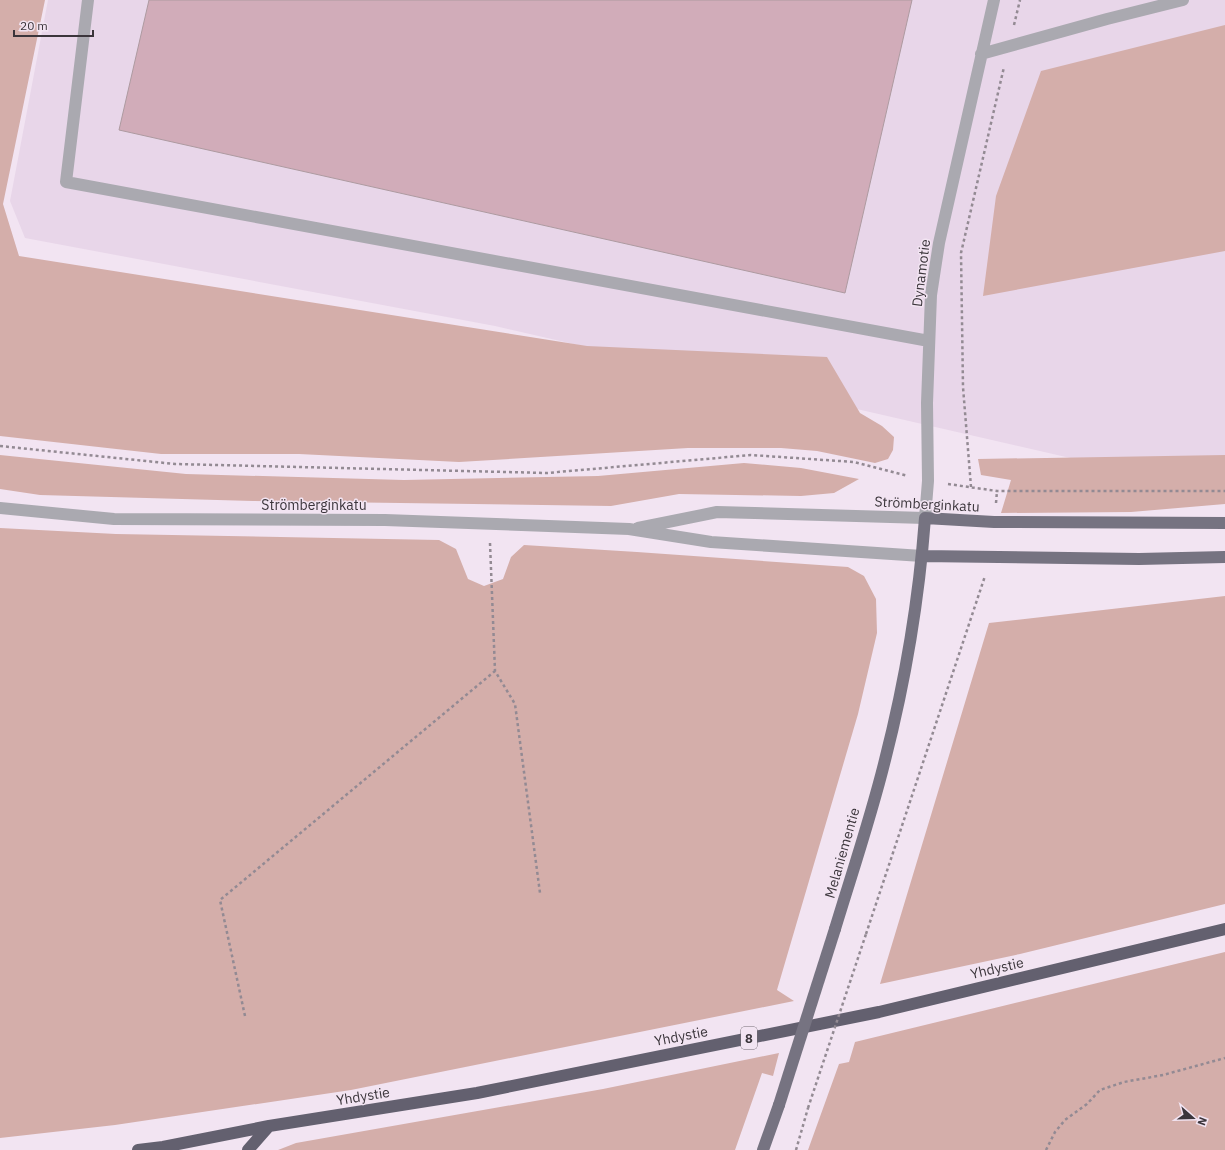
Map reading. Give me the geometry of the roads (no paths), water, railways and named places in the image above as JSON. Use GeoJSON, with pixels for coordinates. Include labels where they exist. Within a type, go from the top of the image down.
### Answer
{"type":"FeatureCollection","features":[{"type":"Feature","properties":{"kind":"highway","name":"Yhdystie"},"geometry":{"type":"LineString","coordinates":[[138,1150],[163,1147],[269,1126],[477,1092],[871,1013],[1225,929]]}},
{"type":"Feature","properties":{"kind":"highway"},"geometry":{"type":"LineString","coordinates":[[248,1150],[269,1126]]}},
{"type":"Feature","properties":{"kind":"main road","name":"Strömberginkatu"},"geometry":{"type":"LineString","coordinates":[[925,518],[994,522],[1225,523]]}},
{"type":"Feature","properties":{"kind":"main road","name":"Dynamotie"},"geometry":{"type":"LineString","coordinates":[[922,556],[925,518]]}},
{"type":"Feature","properties":{"kind":"main road","name":"Strömberginkatu"},"geometry":{"type":"LineString","coordinates":[[922,556],[1139,559],[1225,558]]}},
{"type":"Feature","properties":{"kind":"main road","name":"Melaniementie"},"geometry":{"type":"LineString","coordinates":[[763,1150],[779,1105],[835,929],[885,760],[904,677],[922,556]]}},
{"type":"Feature","properties":{"kind":"street"},"geometry":{"type":"LineString","coordinates":[[88,0],[66,182],[930,341]]}},
{"type":"Feature","properties":{"kind":"street","name":"Dynamotie"},"geometry":{"type":"LineString","coordinates":[[925,518],[928,481],[927,403],[931,295],[939,243],[994,0]]}},
{"type":"Feature","properties":{"kind":"street"},"geometry":{"type":"LineString","coordinates":[[981,54],[1107,19],[1183,0]]}},
{"type":"Feature","properties":{"kind":"street","name":"Strömberginkatu"},"geometry":{"type":"LineString","coordinates":[[0,508],[114,519],[385,520],[629,529],[711,542],[922,556]]}},
{"type":"Feature","properties":{"kind":"street","name":"Strömberginkatu"},"geometry":{"type":"LineString","coordinates":[[629,529],[717,512],[925,518]]}}]}
